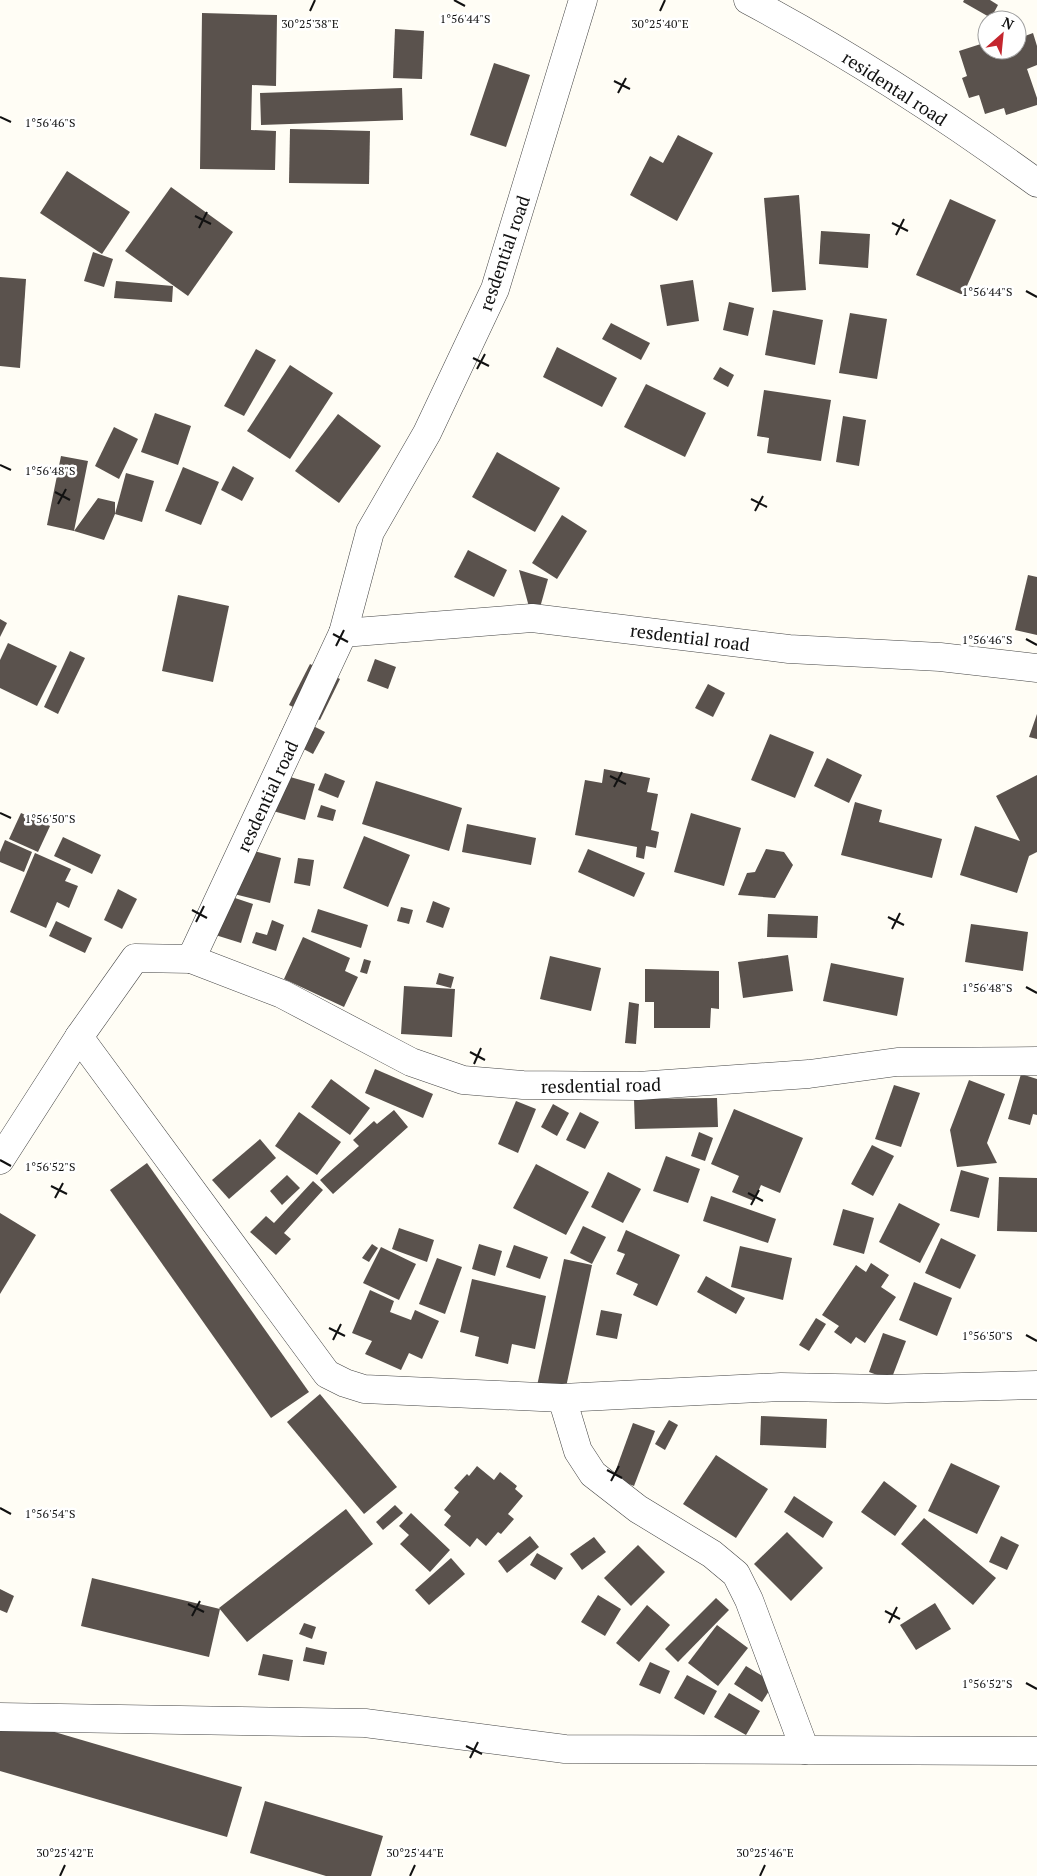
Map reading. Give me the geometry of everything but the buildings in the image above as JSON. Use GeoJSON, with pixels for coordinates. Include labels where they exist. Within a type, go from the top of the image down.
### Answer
{"type":"FeatureCollection","features":[{"type":"Feature","properties":{"kind":"street","name":"resdential road"},"geometry":{"type":"LineString","coordinates":[[191,959],[343,633],[370,532],[427,433],[495,289],[582,0]]}},
{"type":"Feature","properties":{"kind":"street","name":"residental road"},"geometry":{"type":"LineString","coordinates":[[748,0],[794,24],[903,92],[1037,183]]}},
{"type":"Feature","properties":{"kind":"street","name":"resdential road"},"geometry":{"type":"LineString","coordinates":[[343,633],[532,618],[789,649],[940,657],[1037,668]]}},
{"type":"Feature","properties":{"kind":"street","name":"resdential road"},"geometry":{"type":"LineString","coordinates":[[0,1160],[79,1037],[135,958],[191,959],[282,994],[411,1062],[464,1080],[523,1085],[638,1086],[809,1074],[897,1062],[1037,1061]]}},
{"type":"Feature","properties":{"kind":"street"},"geometry":{"type":"LineString","coordinates":[[79,1037],[327,1374],[344,1383],[364,1389],[562,1398],[781,1387],[888,1389],[1037,1385]]}},
{"type":"Feature","properties":{"kind":"street"},"geometry":{"type":"LineString","coordinates":[[562,1398],[578,1451],[593,1474],[638,1509],[712,1554],[736,1574],[750,1600],[805,1750]]}},
{"type":"Feature","properties":{"kind":"street"},"geometry":{"type":"LineString","coordinates":[[0,1716],[365,1723],[565,1749],[1037,1751]]}}]}
